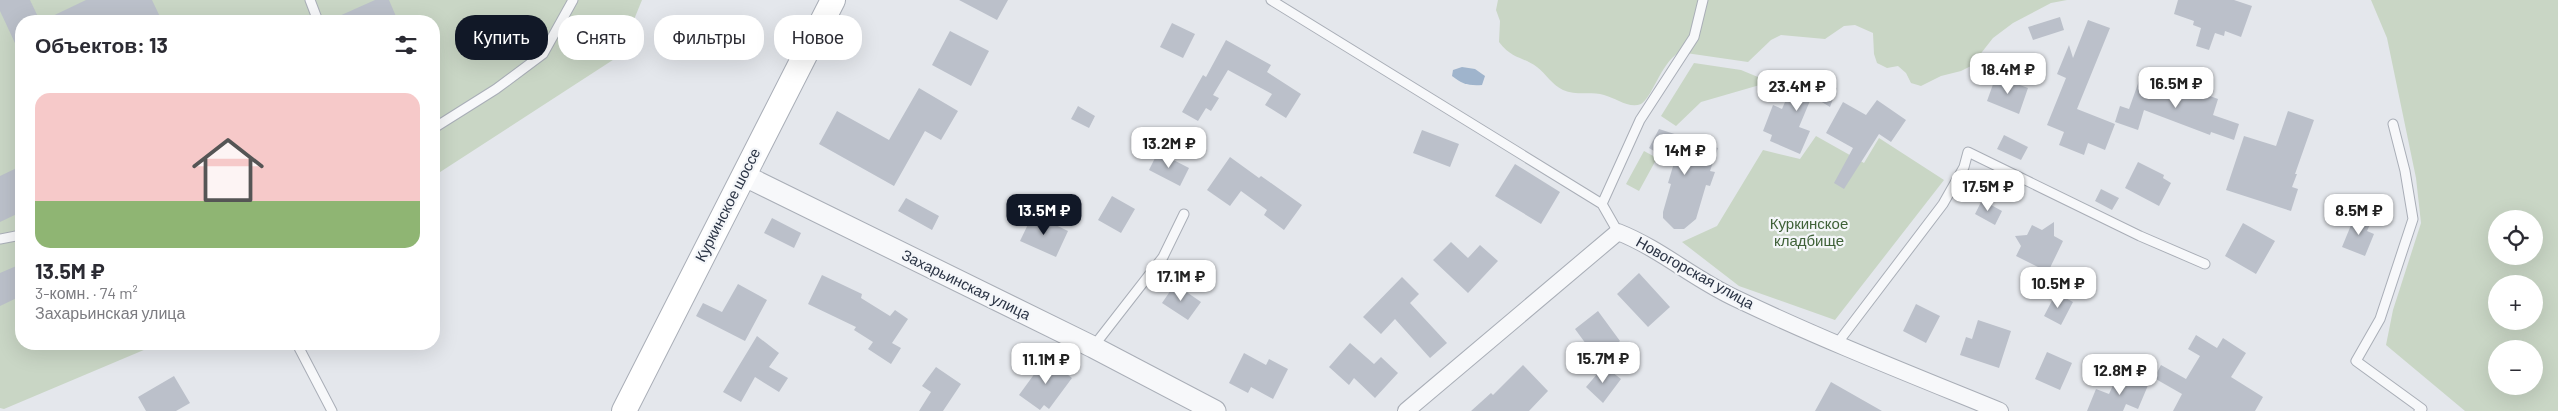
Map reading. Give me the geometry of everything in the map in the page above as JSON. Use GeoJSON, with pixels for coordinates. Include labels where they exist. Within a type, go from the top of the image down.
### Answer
{"type":"FeatureCollection","features":[{"type":"Feature","properties":{"kind":"main road","name":"Куркинское шоссе"},"geometry":{"type":"LineString","coordinates":[[624,411],[833,0]]}},
{"type":"Feature","properties":{"kind":"street","name":"Захарьинская улица"},"geometry":{"type":"LineString","coordinates":[[743,175],[1093,347],[1215,411]]}},
{"type":"Feature","properties":{"kind":"street","name":"Новогорская улица"},"geometry":{"type":"LineString","coordinates":[[1406,411],[1618,232],[1640,241],[1734,298],[1836,345],[2000,411]]}},
{"type":"Feature","properties":{"kind":"lane"},"geometry":{"type":"LineString","coordinates":[[310,0],[316,15]]}},
{"type":"Feature","properties":{"kind":"lane"},"geometry":{"type":"LineString","coordinates":[[440,124],[496,90],[544,54],[573,0]]}},
{"type":"Feature","properties":{"kind":"lane"},"geometry":{"type":"LineString","coordinates":[[1271,0],[1371,59],[1602,204],[1618,232]]}},
{"type":"Feature","properties":{"kind":"lane"},"geometry":{"type":"LineString","coordinates":[[1602,204],[1640,120],[1694,37],[1703,0]]}},
{"type":"Feature","properties":{"kind":"lane"},"geometry":{"type":"LineString","coordinates":[[2393,124],[2405,171],[2413,219],[2380,319],[2356,361],[2422,409],[2419,411]]}},
{"type":"Feature","properties":{"kind":"lane"},"geometry":{"type":"LineString","coordinates":[[1836,345],[1943,204],[1964,167],[1968,152],[2140,236],[2205,264]]}},
{"type":"Feature","properties":{"kind":"lane"},"geometry":{"type":"LineString","coordinates":[[1093,347],[1163,257],[1184,214]]}},
{"type":"Feature","properties":{"kind":"lane"},"geometry":{"type":"LineString","coordinates":[[0,239],[15,236]]}},
{"type":"Feature","properties":{"kind":"lane"},"geometry":{"type":"LineString","coordinates":[[299,350],[332,411]]}},
{"type":"Feature","properties":{"kind":"green space"},"geometry":{"type":"Polygon","coordinates":[[[0,0],[642,0],[636,15],[558,15],[558,60],[613,60],[440,172],[440,15],[15,15],[15,350],[144,350],[4,409],[0,408],[0,0]]]}},
{"type":"Feature","properties":{"kind":"green space"},"geometry":{"type":"Polygon","coordinates":[[[1498,0],[2067,0],[2051,3],[2013,23],[1993,38],[1971,66],[1961,71],[1941,76],[1921,86],[1911,83],[1906,73],[1898,66],[1887,68],[1877,63],[1874,54],[1873,33],[1855,25],[1844,26],[1825,39],[1781,35],[1771,40],[1748,62],[1679,52],[1667,65],[1645,101],[1641,104],[1632,105],[1609,96],[1573,93],[1563,90],[1537,67],[1509,52],[1499,42],[1500,21],[1496,10],[1498,0]]]}},
{"type":"Feature","properties":{"kind":"green space"},"geometry":{"type":"Polygon","coordinates":[[[2371,0],[2558,0],[2558,411],[2465,411],[2386,345],[2393,310],[2421,223],[2416,178],[2387,38],[2371,0]]]}},
{"type":"Feature","properties":{"kind":"green space"},"geometry":{"type":"Polygon","coordinates":[[[1694,63],[1741,70],[1770,82],[1701,102],[1676,126],[1661,116],[1694,63]]]}},
{"type":"Feature","properties":{"kind":"green space","name":"Куркинское кладбище"},"geometry":{"type":"Polygon","coordinates":[[[1816,136],[1864,163],[1879,138],[1944,180],[1835,320],[1739,286],[1682,242],[1717,226],[1763,150],[1800,159],[1816,136]]]}},
{"type":"Feature","properties":{"kind":"green space"},"geometry":{"type":"Polygon","coordinates":[[[1644,151],[1657,158],[1639,191],[1626,184],[1644,151]]]}},
{"type":"Feature","properties":{"kind":"water"},"geometry":{"type":"Polygon","coordinates":[[[1462,67],[1475,69],[1485,76],[1482,85],[1466,84],[1452,76],[1453,70],[1462,67]]]}},
{"type":"Feature","properties":{"kind":"building"},"geometry":{"type":"Polygon","coordinates":[[[0,0],[30,0],[37,15],[15,15],[15,43],[0,11],[0,0]]]}},
{"type":"Feature","properties":{"kind":"building"},"geometry":{"type":"Polygon","coordinates":[[[86,0],[152,0],[159,15],[55,15],[86,0]]]}},
{"type":"Feature","properties":{"kind":"building"},"geometry":{"type":"Polygon","coordinates":[[[375,0],[389,0],[395,15],[341,15],[375,0]]]}},
{"type":"Feature","properties":{"kind":"building"},"geometry":{"type":"Polygon","coordinates":[[[959,0],[1008,0],[997,20],[959,0]]]}},
{"type":"Feature","properties":{"kind":"building"},"geometry":{"type":"Polygon","coordinates":[[[2178,0],[2234,0],[2252,6],[2241,37],[2225,31],[2224,36],[2215,33],[2209,50],[2196,46],[2201,28],[2193,25],[2194,21],[2174,14],[2178,0]]]}},
{"type":"Feature","properties":{"kind":"building"},"geometry":{"type":"Polygon","coordinates":[[[2060,17],[2064,30],[2033,40],[2028,27],[2060,17]]]}},
{"type":"Feature","properties":{"kind":"building"},"geometry":{"type":"Polygon","coordinates":[[[2088,20],[2110,28],[2077,109],[2115,124],[2105,150],[2088,143],[2084,155],[2059,145],[2064,132],[2047,125],[2066,78],[2057,74],[2069,45],[2073,58],[2088,20]]]}},
{"type":"Feature","properties":{"kind":"building"},"geometry":{"type":"Polygon","coordinates":[[[1172,23],[1195,34],[1183,58],[1160,47],[1172,23]]]}},
{"type":"Feature","properties":{"kind":"building"},"geometry":{"type":"Polygon","coordinates":[[[950,31],[989,51],[971,86],[932,65],[950,31]]]}},
{"type":"Feature","properties":{"kind":"building"},"geometry":{"type":"Polygon","coordinates":[[[1226,40],[1271,65],[1267,72],[1301,94],[1286,118],[1265,105],[1272,94],[1228,70],[1213,95],[1219,98],[1211,111],[1206,108],[1198,121],[1182,112],[1203,75],[1206,77],[1226,40]]]}},
{"type":"Feature","properties":{"kind":"building"},"geometry":{"type":"Polygon","coordinates":[[[1798,72],[1837,88],[1830,107],[1812,96],[1799,127],[1810,131],[1800,154],[1770,141],[1772,135],[1763,131],[1773,105],[1782,109],[1798,72]]]}},
{"type":"Feature","properties":{"kind":"building"},"geometry":{"type":"Polygon","coordinates":[[[1996,76],[2028,88],[2019,114],[1987,101],[1996,76]]]}},
{"type":"Feature","properties":{"kind":"building"},"geometry":{"type":"Polygon","coordinates":[[[2140,78],[2173,90],[2175,83],[2218,99],[2213,115],[2239,124],[2234,140],[2211,132],[2210,135],[2144,110],[2138,130],[2115,122],[2120,106],[2129,109],[2140,78]]]}},
{"type":"Feature","properties":{"kind":"building"},"geometry":{"type":"Polygon","coordinates":[[[919,88],[958,111],[941,140],[925,131],[894,186],[819,144],[837,111],[889,140],[919,88]]]}},
{"type":"Feature","properties":{"kind":"building"},"geometry":{"type":"Polygon","coordinates":[[[1877,100],[1906,120],[1891,142],[1879,134],[1844,189],[1834,183],[1853,148],[1826,133],[1843,102],[1866,115],[1877,100]]]}},
{"type":"Feature","properties":{"kind":"building"},"geometry":{"type":"Polygon","coordinates":[[[1078,106],[1095,116],[1089,128],[1071,119],[1078,106]]]}},
{"type":"Feature","properties":{"kind":"building"},"geometry":{"type":"Polygon","coordinates":[[[2288,111],[2314,120],[2295,174],[2297,174],[2292,187],[2298,189],[2291,211],[2226,190],[2244,136],[2276,146],[2288,111]]]}},
{"type":"Feature","properties":{"kind":"building"},"geometry":{"type":"Polygon","coordinates":[[[1659,129],[1718,148],[1710,171],[1715,172],[1710,186],[1706,185],[1696,219],[1684,229],[1674,229],[1663,218],[1671,184],[1668,183],[1674,163],[1649,148],[1659,129]]]}},
{"type":"Feature","properties":{"kind":"building"},"geometry":{"type":"Polygon","coordinates":[[[1422,130],[1459,144],[1450,167],[1413,153],[1422,130]]]}},
{"type":"Feature","properties":{"kind":"building"},"geometry":{"type":"Polygon","coordinates":[[[2004,135],[2028,147],[2021,160],[1997,149],[2004,135]]]}},
{"type":"Feature","properties":{"kind":"building"},"geometry":{"type":"Polygon","coordinates":[[[1158,152],[1189,168],[1180,186],[1149,170],[1158,152]]]}},
{"type":"Feature","properties":{"kind":"building"},"geometry":{"type":"Polygon","coordinates":[[[1230,157],[1302,205],[1284,230],[1264,215],[1267,210],[1241,191],[1230,206],[1207,190],[1230,157]]]}},
{"type":"Feature","properties":{"kind":"building"},"geometry":{"type":"Polygon","coordinates":[[[2138,162],[2164,175],[2163,178],[2171,183],[2159,206],[2125,188],[2138,162]]]}},
{"type":"Feature","properties":{"kind":"building"},"geometry":{"type":"Polygon","coordinates":[[[1515,164],[1560,192],[1541,224],[1495,196],[1515,164]]]}},
{"type":"Feature","properties":{"kind":"building"},"geometry":{"type":"Polygon","coordinates":[[[15,169],[15,215],[0,222],[0,176],[15,169]]]}},
{"type":"Feature","properties":{"kind":"building"},"geometry":{"type":"Polygon","coordinates":[[[2101,189],[2119,198],[2112,210],[2095,201],[2101,189]]]}},
{"type":"Feature","properties":{"kind":"building"},"geometry":{"type":"Polygon","coordinates":[[[1112,196],[1135,209],[1121,233],[1098,220],[1112,196]]]}},
{"type":"Feature","properties":{"kind":"building"},"geometry":{"type":"Polygon","coordinates":[[[906,198],[939,216],[932,230],[898,211],[906,198]]]}},
{"type":"Feature","properties":{"kind":"building"},"geometry":{"type":"Polygon","coordinates":[[[1982,200],[2002,211],[1995,225],[1975,214],[1982,200]]]}},
{"type":"Feature","properties":{"kind":"building"},"geometry":{"type":"Polygon","coordinates":[[[2356,213],[2372,220],[2367,231],[2374,234],[2365,256],[2342,247],[2356,213]]]}},
{"type":"Feature","properties":{"kind":"building"},"geometry":{"type":"Polygon","coordinates":[[[1033,214],[1068,231],[1056,257],[1020,241],[1033,214]]]}},
{"type":"Feature","properties":{"kind":"building"},"geometry":{"type":"Polygon","coordinates":[[[772,218],[801,233],[794,248],[764,233],[772,218]]]}},
{"type":"Feature","properties":{"kind":"building"},"geometry":{"type":"Polygon","coordinates":[[[2054,222],[2054,236],[2063,241],[2048,272],[2016,256],[2021,246],[2015,236],[2027,235],[2032,225],[2042,230],[2054,222]]]}},
{"type":"Feature","properties":{"kind":"building"},"geometry":{"type":"Polygon","coordinates":[[[2243,223],[2275,241],[2256,274],[2225,256],[2243,223]]]}},
{"type":"Feature","properties":{"kind":"building"},"geometry":{"type":"Polygon","coordinates":[[[1451,242],[1468,258],[1480,245],[1498,261],[1468,293],[1433,260],[1451,242]]]}},
{"type":"Feature","properties":{"kind":"building"},"geometry":{"type":"Polygon","coordinates":[[[15,267],[15,299],[0,306],[0,273],[15,267]]]}},
{"type":"Feature","properties":{"kind":"building"},"geometry":{"type":"Polygon","coordinates":[[[1639,273],[1670,307],[1648,327],[1617,294],[1639,273]]]}},
{"type":"Feature","properties":{"kind":"building"},"geometry":{"type":"Polygon","coordinates":[[[822,275],[862,294],[861,298],[890,316],[895,310],[908,319],[892,343],[901,348],[891,364],[868,349],[873,342],[854,330],[856,327],[808,304],[822,275]]]}},
{"type":"Feature","properties":{"kind":"building"},"geometry":{"type":"Polygon","coordinates":[[[1402,277],[1419,294],[1410,303],[1447,343],[1430,358],[1395,319],[1381,334],[1363,317],[1402,277]]]}},
{"type":"Feature","properties":{"kind":"building"},"geometry":{"type":"Polygon","coordinates":[[[738,284],[767,300],[745,341],[696,316],[703,303],[722,312],[738,284]]]}},
{"type":"Feature","properties":{"kind":"building"},"geometry":{"type":"Polygon","coordinates":[[[1175,284],[1201,302],[1188,320],[1162,303],[1175,284]]]}},
{"type":"Feature","properties":{"kind":"building"},"geometry":{"type":"Polygon","coordinates":[[[2056,293],[2073,302],[2061,325],[2044,316],[2056,293]]]}},
{"type":"Feature","properties":{"kind":"building"},"geometry":{"type":"Polygon","coordinates":[[[1916,304],[1940,316],[1926,343],[1903,331],[1916,304]]]}},
{"type":"Feature","properties":{"kind":"building"},"geometry":{"type":"Polygon","coordinates":[[[1598,311],[1620,341],[1597,359],[1575,329],[1598,311]]]}},
{"type":"Feature","properties":{"kind":"building"},"geometry":{"type":"Polygon","coordinates":[[[1978,320],[2011,331],[1999,368],[1960,355],[1966,337],[1972,339],[1978,320]]]}},
{"type":"Feature","properties":{"kind":"building"},"geometry":{"type":"Polygon","coordinates":[[[2196,335],[2217,348],[2223,338],[2246,353],[2231,377],[2263,397],[2255,411],[2173,411],[2182,394],[2154,378],[2161,365],[2186,379],[2200,356],[2188,349],[2196,335]]]}},
{"type":"Feature","properties":{"kind":"building"},"geometry":{"type":"Polygon","coordinates":[[[757,336],[779,353],[769,367],[788,378],[779,392],[755,377],[741,402],[723,392],[757,336]]]}},
{"type":"Feature","properties":{"kind":"building"},"geometry":{"type":"Polygon","coordinates":[[[1350,343],[1374,364],[1381,357],[1398,373],[1375,398],[1354,378],[1349,385],[1329,367],[1350,343]]]}},
{"type":"Feature","properties":{"kind":"building"},"geometry":{"type":"Polygon","coordinates":[[[2047,352],[2072,363],[2060,390],[2035,379],[2047,352]]]}},
{"type":"Feature","properties":{"kind":"building"},"geometry":{"type":"Polygon","coordinates":[[[1244,353],[1266,365],[1269,359],[1288,369],[1273,399],[1251,387],[1248,393],[1229,383],[1244,353]]]}},
{"type":"Feature","properties":{"kind":"building"},"geometry":{"type":"Polygon","coordinates":[[[1046,358],[1072,378],[1049,409],[1044,405],[1040,410],[1019,395],[1046,358]]]}},
{"type":"Feature","properties":{"kind":"building"},"geometry":{"type":"Polygon","coordinates":[[[1523,365],[1548,391],[1529,411],[1471,411],[1491,393],[1493,395],[1523,365]]]}},
{"type":"Feature","properties":{"kind":"building"},"geometry":{"type":"Polygon","coordinates":[[[1604,366],[1621,379],[1603,403],[1586,387],[1604,366]]]}},
{"type":"Feature","properties":{"kind":"building"},"geometry":{"type":"Polygon","coordinates":[[[936,367],[961,384],[943,411],[919,411],[931,392],[922,386],[936,367]]]}},
{"type":"Feature","properties":{"kind":"building"},"geometry":{"type":"Polygon","coordinates":[[[2128,374],[2149,383],[2138,409],[2126,404],[2123,411],[2087,411],[2096,389],[2109,394],[2115,381],[2123,385],[2128,374]]]}},
{"type":"Feature","properties":{"kind":"building"},"geometry":{"type":"Polygon","coordinates":[[[174,376],[190,403],[176,411],[146,411],[138,397],[174,376]]]}},
{"type":"Feature","properties":{"kind":"building"},"geometry":{"type":"Polygon","coordinates":[[[1831,382],[1882,411],[1815,411],[1831,382]]]}}]}
